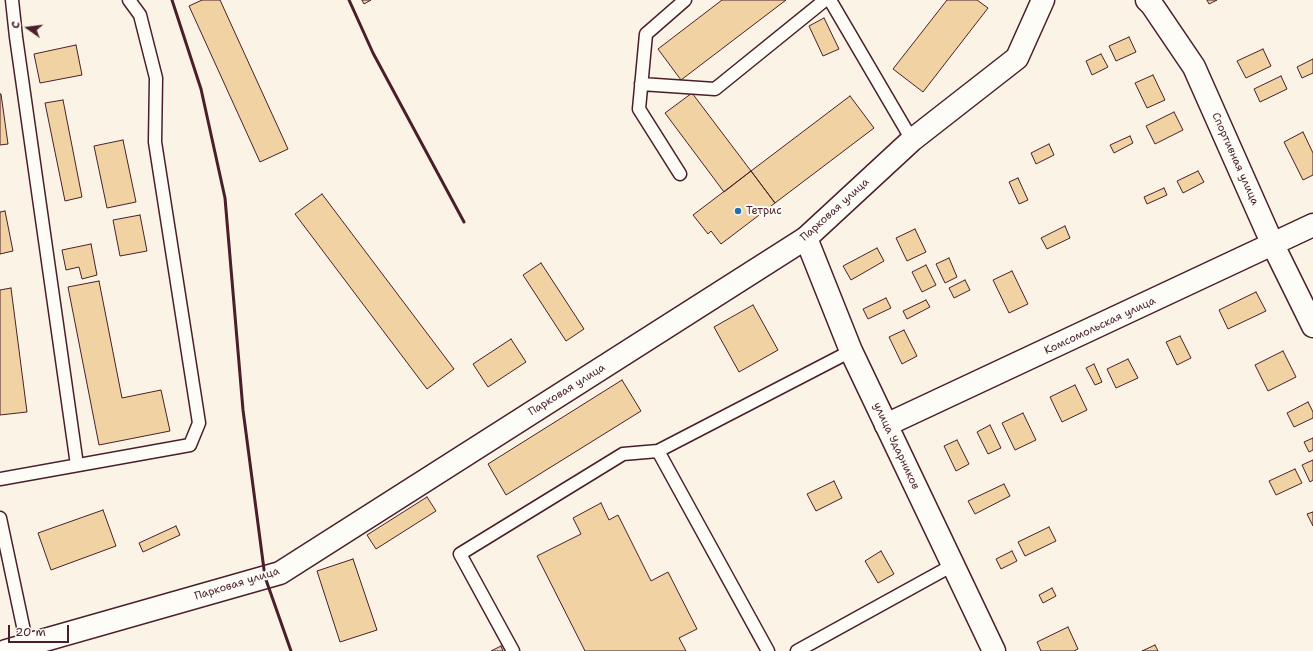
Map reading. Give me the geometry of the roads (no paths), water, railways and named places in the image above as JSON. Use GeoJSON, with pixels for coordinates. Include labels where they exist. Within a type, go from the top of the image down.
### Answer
{"type":"FeatureCollection","features":[{"type":"Feature","properties":{"kind":"street","name":"Парковая улица"},"geometry":{"type":"LineString","coordinates":[[6,651],[27,645],[53,645],[280,573],[806,238],[912,140],[1017,58],[1043,0]]}},
{"type":"Feature","properties":{"kind":"street","name":"Спортивная улица"},"geometry":{"type":"LineString","coordinates":[[1146,0],[1152,5],[1194,67],[1273,245],[1313,326]]}},
{"type":"Feature","properties":{"kind":"street","name":"Комсомольская улица"},"geometry":{"type":"LineString","coordinates":[[886,426],[1313,225]]}},
{"type":"Feature","properties":{"kind":"street","name":"улица Ударников"},"geometry":{"type":"LineString","coordinates":[[806,238],[851,350],[994,651]]}},
{"type":"Feature","properties":{"kind":"lane"},"geometry":{"type":"LineString","coordinates":[[12,0],[77,465]]}},
{"type":"Feature","properties":{"kind":"lane"},"geometry":{"type":"LineString","coordinates":[[0,478],[190,444],[199,423],[155,142],[156,78],[140,15],[129,0]]}},
{"type":"Feature","properties":{"kind":"lane"},"geometry":{"type":"LineString","coordinates":[[680,174],[639,109],[646,34],[686,0]]}},
{"type":"Feature","properties":{"kind":"lane"},"geometry":{"type":"LineString","coordinates":[[641,84],[715,89],[825,0]]}},
{"type":"Feature","properties":{"kind":"lane"},"geometry":{"type":"LineString","coordinates":[[830,0],[912,140]]}},
{"type":"Feature","properties":{"kind":"lane"},"geometry":{"type":"LineString","coordinates":[[513,651],[460,554],[623,454],[658,451],[851,350]]}},
{"type":"Feature","properties":{"kind":"lane"},"geometry":{"type":"LineString","coordinates":[[658,451],[768,651]]}},
{"type":"Feature","properties":{"kind":"lane"},"geometry":{"type":"LineString","coordinates":[[0,518],[4,554],[27,645]]}},
{"type":"Feature","properties":{"kind":"lane"},"geometry":{"type":"LineString","coordinates":[[796,651],[953,565]]}},
{"type":"Feature","properties":{"kind":"railway"},"geometry":{"type":"LineString","coordinates":[[172,0],[201,89],[225,198],[243,410],[265,577],[291,651]]}},
{"type":"Feature","properties":{"kind":"railway"},"geometry":{"type":"LineString","coordinates":[[349,0],[373,53],[464,222]]}},
{"type":"Feature","properties":{"kind":"place","name":"Тетрис"},"geometry":{"type":"Point","coordinates":[738,211]}}]}
